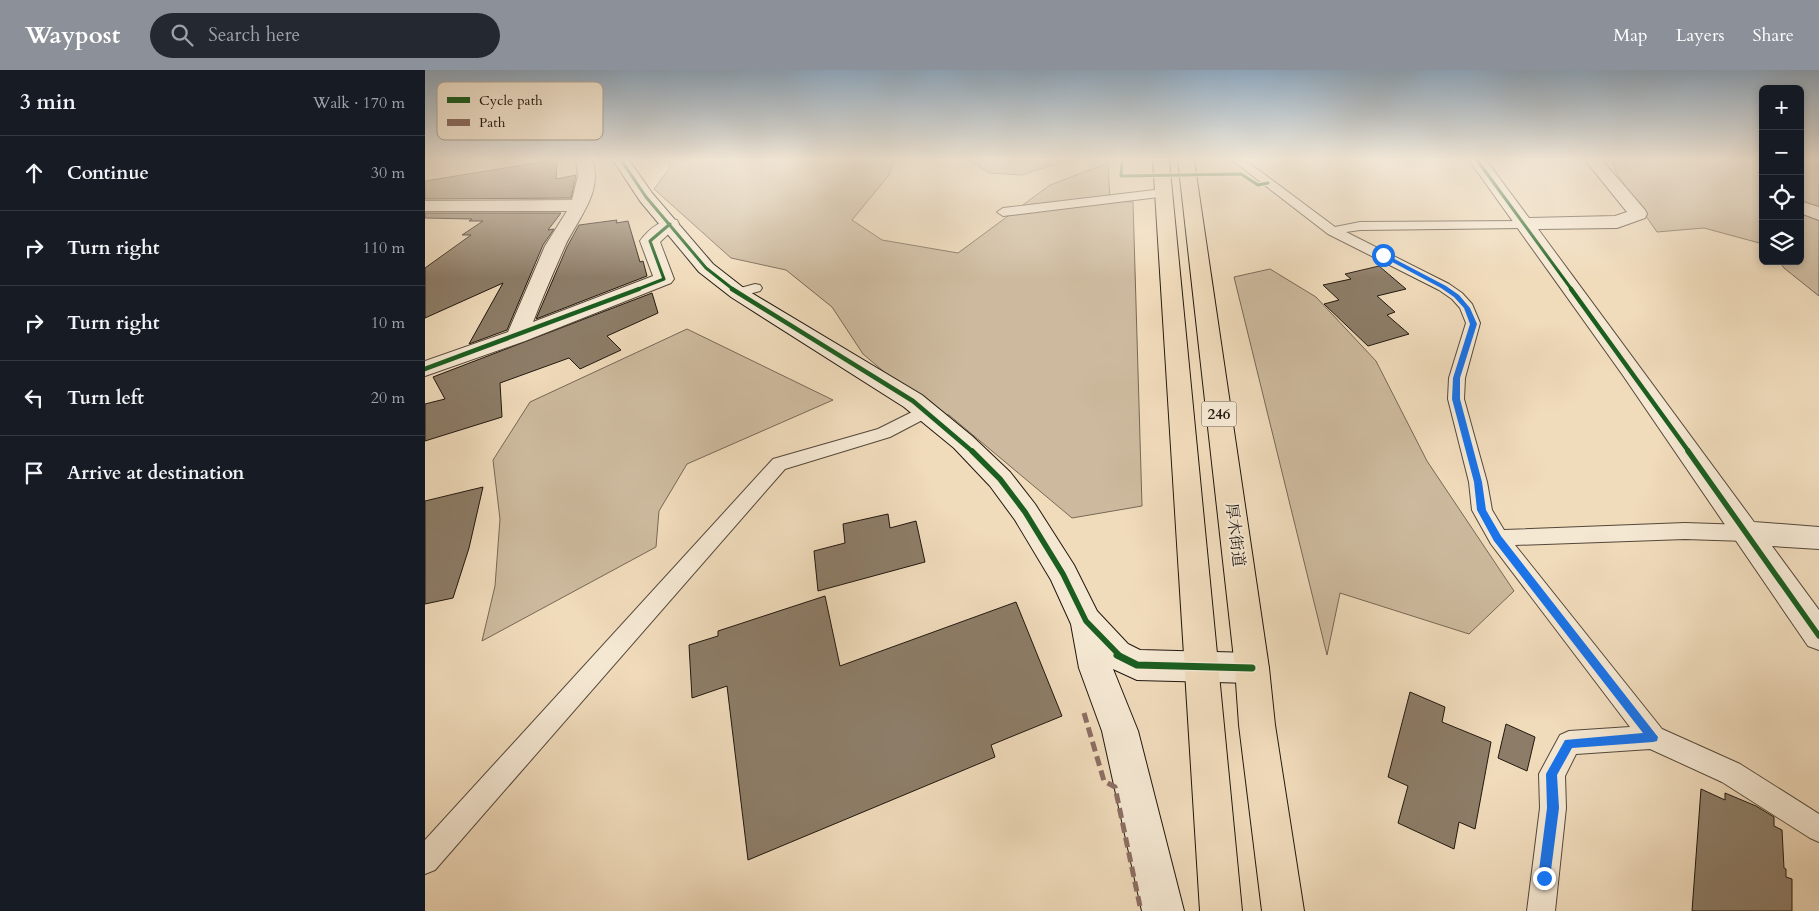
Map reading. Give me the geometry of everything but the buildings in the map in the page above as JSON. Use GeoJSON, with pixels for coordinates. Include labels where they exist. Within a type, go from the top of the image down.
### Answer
{"type":"FeatureCollection","features":[{"type":"Feature","properties":{"kind":"highway","name":"246"},"geometry":{"type":"LineString","coordinates":[[1164,199],[1221,911]]}},
{"type":"Feature","properties":{"kind":"highway","name":"厚木街道"},"geometry":{"type":"LineString","coordinates":[[1191,199],[1252,668],[1257,725],[1283,911]]}},
{"type":"Feature","properties":{"kind":"street"},"geometry":{"type":"LineString","coordinates":[[517,336],[562,233],[580,199]]}},
{"type":"Feature","properties":{"kind":"street"},"geometry":{"type":"LineString","coordinates":[[648,199],[707,268],[747,291],[913,400],[963,442],[1000,479],[1025,512],[1063,574],[1086,621],[1095,668],[1120,731],[1163,911]]}},
{"type":"Feature","properties":{"kind":"street"},"geometry":{"type":"LineString","coordinates":[[1505,199],[1630,369],[1819,636]]}},
{"type":"Feature","properties":{"kind":"street"},"geometry":{"type":"LineString","coordinates":[[1523,224],[1617,222],[1638,214],[1626,199]]}},
{"type":"Feature","properties":{"kind":"street"},"geometry":{"type":"LineString","coordinates":[[425,206],[578,205]]}},
{"type":"Feature","properties":{"kind":"street"},"geometry":{"type":"LineString","coordinates":[[1804,208],[1819,214]]}},
{"type":"Feature","properties":{"kind":"street"},"geometry":{"type":"LineString","coordinates":[[427,366],[517,336],[664,279],[650,241],[670,224]]}},
{"type":"Feature","properties":{"kind":"street"},"geometry":{"type":"LineString","coordinates":[[1746,533],[1819,538]]}},
{"type":"Feature","properties":{"kind":"street"},"geometry":{"type":"LineString","coordinates":[[1086,621],[1116,654],[1137,665],[1252,668]]}},
{"type":"Feature","properties":{"kind":"lane"},"geometry":{"type":"LineString","coordinates":[[1003,212],[1102,199]]}},
{"type":"Feature","properties":{"kind":"lane"},"geometry":{"type":"LineString","coordinates":[[1291,199],[1333,231],[1444,287],[1457,296],[1467,308],[1473,324],[1457,378],[1456,399],[1478,482],[1482,510],[1497,538],[1653,737],[1731,773],[1819,829]]}},
{"type":"Feature","properties":{"kind":"lane"},"geometry":{"type":"LineString","coordinates":[[1333,231],[1360,226],[1523,224]]}},
{"type":"Feature","properties":{"kind":"lane"},"geometry":{"type":"LineString","coordinates":[[425,860],[779,464],[884,433],[926,411]]}},
{"type":"Feature","properties":{"kind":"lane"},"geometry":{"type":"LineString","coordinates":[[1497,538],[1685,531],[1746,533]]}},
{"type":"Feature","properties":{"kind":"lane"},"geometry":{"type":"LineString","coordinates":[[1541,911],[1553,808],[1551,774],[1569,743],[1653,737]]}},
{"type":"Feature","properties":{"kind":"shaded area"},"geometry":{"type":"Polygon","coordinates":[[[665,199],[869,199],[852,220],[882,240],[958,253],[1031,199],[1110,199],[1110,201],[1133,202],[1142,506],[1072,518],[949,415],[934,414],[863,354],[832,307],[786,270],[731,258],[665,199]]]}},
{"type":"Feature","properties":{"kind":"shaded area"},"geometry":{"type":"Polygon","coordinates":[[[1634,199],[1759,199],[1759,243],[1704,228],[1657,232],[1634,199]]]}},
{"type":"Feature","properties":{"kind":"shaded area"},"geometry":{"type":"Polygon","coordinates":[[[1804,199],[1819,199],[1819,296],[1782,265],[1804,265],[1804,199]]]}},
{"type":"Feature","properties":{"kind":"shaded area"},"geometry":{"type":"Polygon","coordinates":[[[1270,269],[1316,297],[1376,361],[1427,461],[1514,591],[1469,634],[1340,593],[1327,655],[1234,277],[1270,269]]]}},
{"type":"Feature","properties":{"kind":"shaded area"},"geometry":{"type":"Polygon","coordinates":[[[687,329],[833,400],[687,464],[659,511],[656,547],[482,641],[495,586],[500,519],[493,460],[530,402],[687,329]]]}},
{"type":"Feature","properties":{"kind":"marked path"},"geometry":{"type":"LineString","coordinates":[[1084,713],[1104,781],[1115,787],[1141,911]]}},
{"type":"Feature","properties":{"kind":"cycle path"},"geometry":{"type":"LineString","coordinates":[[648,199],[706,268],[738,293],[913,401],[963,442],[1000,479],[1025,512],[1063,574],[1086,621],[1116,654],[1137,665],[1252,668]]}},
{"type":"Feature","properties":{"kind":"cycle path"},"geometry":{"type":"LineString","coordinates":[[1506,199],[1630,369],[1819,636]]}},
{"type":"Feature","properties":{"kind":"cycle path"},"geometry":{"type":"LineString","coordinates":[[425,369],[517,336],[664,279],[650,241],[670,224]]}},
{"type":"Feature","properties":{"kind":"route"},"geometry":{"type":"LineString","coordinates":[[1383,255],[1444,287],[1457,296],[1467,308],[1473,324],[1457,378],[1456,399],[1478,482],[1482,510],[1497,538],[1653,737],[1569,743],[1551,774],[1553,808],[1544,878]]}}]}
